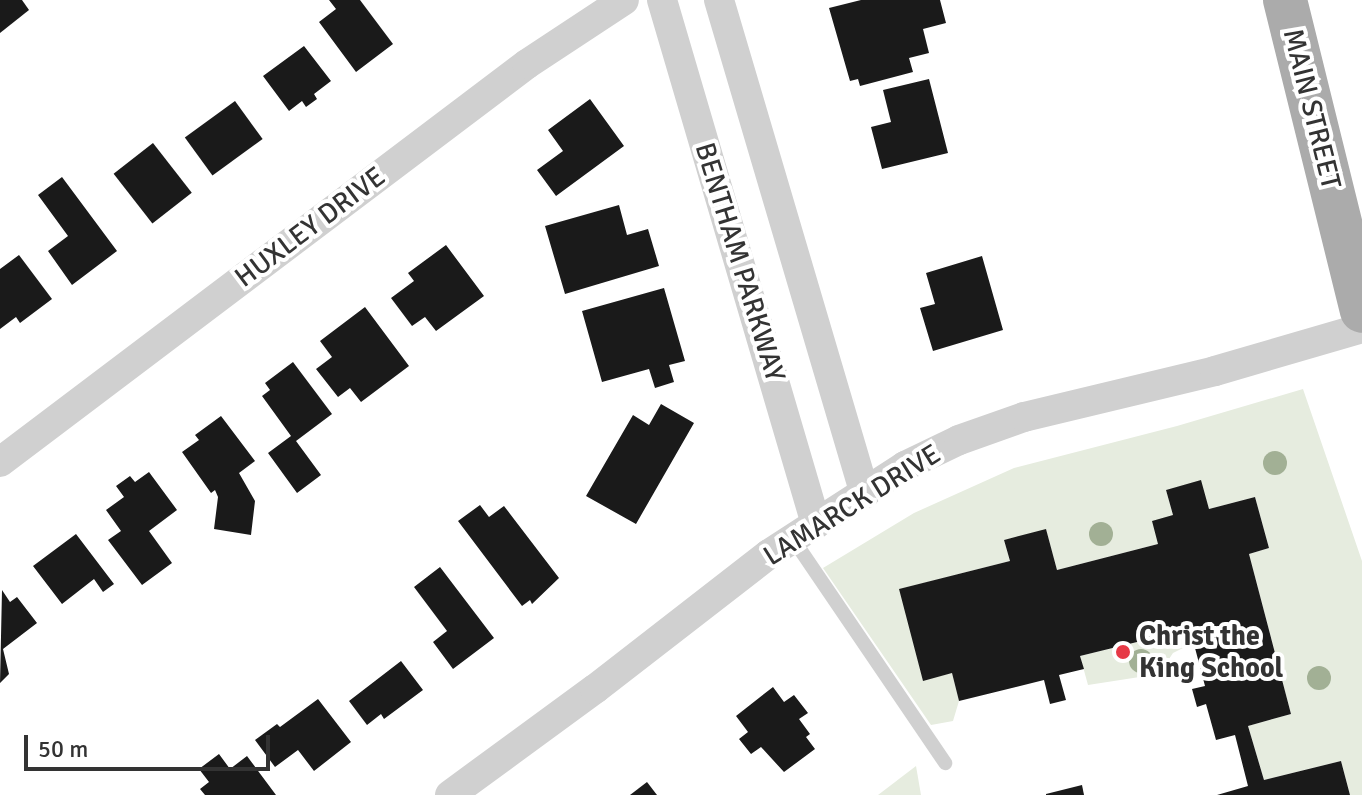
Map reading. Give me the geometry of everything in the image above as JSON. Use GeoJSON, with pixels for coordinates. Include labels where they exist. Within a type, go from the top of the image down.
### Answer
{"type":"FeatureCollection","features":[{"type":"Feature","properties":{"kind":"main road","name":"MAIN STREET"},"geometry":{"type":"LineString","coordinates":[[1285,0],[1362,311]]}},
{"type":"Feature","properties":{"kind":"street","name":"HUXLEY DRIVE"},"geometry":{"type":"LineString","coordinates":[[0,462],[527,64],[624,0]]}},
{"type":"Feature","properties":{"kind":"street","name":"BENTHAM PARKWAY"},"geometry":{"type":"LineString","coordinates":[[662,0],[805,532]]}},
{"type":"Feature","properties":{"kind":"street","name":"BENTHAM PARKWAY"},"geometry":{"type":"LineString","coordinates":[[719,0],[865,494]]}},
{"type":"Feature","properties":{"kind":"street","name":"LAMARCK DRIVE"},"geometry":{"type":"LineString","coordinates":[[450,795],[805,532],[905,466],[959,440],[1024,417],[1215,371],[1362,328]]}},
{"type":"Feature","properties":{"kind":"lane"},"geometry":{"type":"LineString","coordinates":[[805,532],[945,763]]}},
{"type":"Feature","properties":{"kind":"shaded area"},"geometry":{"type":"Polygon","coordinates":[[[1303,389],[1362,561],[1362,795],[1350,795],[1341,761],[1264,780],[1248,726],[1291,714],[1249,554],[1269,548],[1255,497],[1209,509],[1200,481],[1166,490],[1173,515],[1158,544],[1057,570],[1046,530],[1004,540],[1010,561],[900,589],[923,680],[952,673],[959,701],[953,721],[931,725],[823,568],[914,513],[1014,468],[1177,426],[1303,389]]]}},
{"type":"Feature","properties":{"kind":"shaded area"},"geometry":{"type":"Polygon","coordinates":[[[1190,629],[1193,643],[1173,653],[1159,674],[1088,685],[1080,656],[1190,629]]]}},
{"type":"Feature","properties":{"kind":"shaded area"},"geometry":{"type":"Polygon","coordinates":[[[916,766],[921,795],[878,795],[916,766]]]}},
{"type":"Feature","properties":{"kind":"building"},"geometry":{"type":"Polygon","coordinates":[[[0,0],[22,0],[29,10],[0,33],[0,0]]]}},
{"type":"Feature","properties":{"kind":"building"},"geometry":{"type":"Polygon","coordinates":[[[329,0],[360,0],[393,44],[356,72],[319,22],[336,9],[329,0]]]}},
{"type":"Feature","properties":{"kind":"building"},"geometry":{"type":"Polygon","coordinates":[[[861,0],[940,0],[946,23],[923,29],[929,53],[909,58],[913,72],[860,86],[858,79],[850,81],[829,8],[861,0]]]}},
{"type":"Feature","properties":{"kind":"building"},"geometry":{"type":"Polygon","coordinates":[[[304,46],[331,81],[314,94],[317,99],[306,107],[302,101],[289,111],[263,76],[304,46]]]}},
{"type":"Feature","properties":{"kind":"building"},"geometry":{"type":"Polygon","coordinates":[[[929,79],[948,153],[882,169],[871,127],[891,122],[883,90],[929,79]]]}},
{"type":"Feature","properties":{"kind":"building"},"geometry":{"type":"Polygon","coordinates":[[[590,99],[624,146],[556,196],[537,170],[563,151],[548,130],[590,99]]]}},
{"type":"Feature","properties":{"kind":"building"},"geometry":{"type":"Polygon","coordinates":[[[235,101],[263,139],[212,175],[185,137],[235,101]]]}},
{"type":"Feature","properties":{"kind":"building"},"geometry":{"type":"Polygon","coordinates":[[[153,143],[192,193],[152,223],[114,174],[153,143]]]}},
{"type":"Feature","properties":{"kind":"building"},"geometry":{"type":"Polygon","coordinates":[[[62,177],[117,251],[72,285],[48,251],[68,236],[38,195],[62,177]]]}},
{"type":"Feature","properties":{"kind":"building"},"geometry":{"type":"Polygon","coordinates":[[[619,205],[627,235],[648,229],[659,266],[565,294],[545,226],[619,205]]]}},
{"type":"Feature","properties":{"kind":"building"},"geometry":{"type":"Polygon","coordinates":[[[446,245],[484,296],[436,331],[425,317],[412,326],[391,298],[414,281],[408,273],[446,245]]]}},
{"type":"Feature","properties":{"kind":"building"},"geometry":{"type":"Polygon","coordinates":[[[19,255],[52,299],[20,323],[16,317],[0,329],[0,269],[19,255]]]}},
{"type":"Feature","properties":{"kind":"building"},"geometry":{"type":"Polygon","coordinates":[[[982,256],[1003,330],[933,351],[920,308],[935,304],[926,273],[982,256]]]}},
{"type":"Feature","properties":{"kind":"building"},"geometry":{"type":"Polygon","coordinates":[[[664,288],[685,361],[669,365],[674,382],[655,388],[649,369],[602,382],[582,311],[664,288]]]}},
{"type":"Feature","properties":{"kind":"building"},"geometry":{"type":"Polygon","coordinates":[[[365,307],[409,366],[361,402],[350,388],[338,397],[316,369],[332,357],[320,341],[365,307]]]}},
{"type":"Feature","properties":{"kind":"building"},"geometry":{"type":"Polygon","coordinates":[[[293,362],[332,414],[296,441],[321,475],[297,493],[268,453],[291,436],[262,396],[270,390],[265,383],[293,362]]]}},
{"type":"Feature","properties":{"kind":"building"},"geometry":{"type":"Polygon","coordinates":[[[661,404],[694,423],[636,524],[586,496],[633,415],[649,425],[661,404]]]}},
{"type":"Feature","properties":{"kind":"building"},"geometry":{"type":"Polygon","coordinates":[[[221,416],[255,461],[239,473],[255,501],[251,535],[214,529],[218,497],[215,490],[211,493],[182,452],[199,440],[195,435],[221,416]]]}},
{"type":"Feature","properties":{"kind":"building"},"geometry":{"type":"Polygon","coordinates":[[[149,472],[177,510],[149,531],[172,563],[142,585],[108,540],[121,531],[106,510],[124,497],[116,486],[130,476],[135,482],[149,472]]]}},
{"type":"Feature","properties":{"kind":"building"},"geometry":{"type":"Polygon","coordinates":[[[1201,480],[1209,509],[1255,497],[1269,548],[1249,554],[1291,714],[1248,726],[1264,780],[1341,761],[1350,795],[1217,795],[1248,786],[1235,735],[1216,740],[1206,704],[1197,707],[1192,689],[1205,686],[1190,629],[1080,656],[1084,669],[1059,675],[1066,700],[1050,704],[1044,680],[959,701],[952,673],[923,681],[899,589],[1010,561],[1004,540],[1046,529],[1057,570],[1158,544],[1152,521],[1173,515],[1166,490],[1201,480]]]}},
{"type":"Feature","properties":{"kind":"building"},"geometry":{"type":"Polygon","coordinates":[[[480,505],[489,517],[504,506],[559,578],[532,604],[530,600],[522,606],[458,521],[480,505]]]}},
{"type":"Feature","properties":{"kind":"building"},"geometry":{"type":"Polygon","coordinates":[[[76,534],[114,584],[103,592],[94,579],[62,604],[33,566],[76,534]]]}},
{"type":"Feature","properties":{"kind":"building"},"geometry":{"type":"Polygon","coordinates":[[[440,567],[494,638],[453,669],[433,642],[447,631],[414,587],[440,567]]]}},
{"type":"Feature","properties":{"kind":"building"},"geometry":{"type":"Polygon","coordinates":[[[2,590],[10,602],[17,597],[37,623],[3,649],[9,674],[0,683],[2,590]]]}},
{"type":"Feature","properties":{"kind":"building"},"geometry":{"type":"Polygon","coordinates":[[[401,661],[423,690],[384,719],[381,714],[367,725],[349,701],[401,661]]]}},
{"type":"Feature","properties":{"kind":"building"},"geometry":{"type":"Polygon","coordinates":[[[773,687],[784,702],[794,695],[808,713],[799,719],[810,734],[806,737],[815,749],[784,772],[761,747],[751,754],[739,739],[748,732],[736,716],[773,687]]]}},
{"type":"Feature","properties":{"kind":"building"},"geometry":{"type":"Polygon","coordinates":[[[318,699],[351,742],[314,771],[298,750],[275,767],[255,740],[277,724],[280,727],[318,699]]]}},
{"type":"Feature","properties":{"kind":"building"},"geometry":{"type":"Polygon","coordinates":[[[219,754],[230,769],[247,756],[276,795],[205,795],[200,789],[209,782],[199,769],[219,754]]]}},
{"type":"Feature","properties":{"kind":"building"},"geometry":{"type":"Polygon","coordinates":[[[647,782],[657,795],[630,795],[647,782]]]}},
{"type":"Feature","properties":{"kind":"building"},"geometry":{"type":"Polygon","coordinates":[[[1082,785],[1084,795],[1046,795],[1046,794],[1082,785]]]}},
{"type":"Feature","properties":{"kind":"place","name":"Christ the King School"},"geometry":{"type":"Point","coordinates":[1123,652]}}]}
